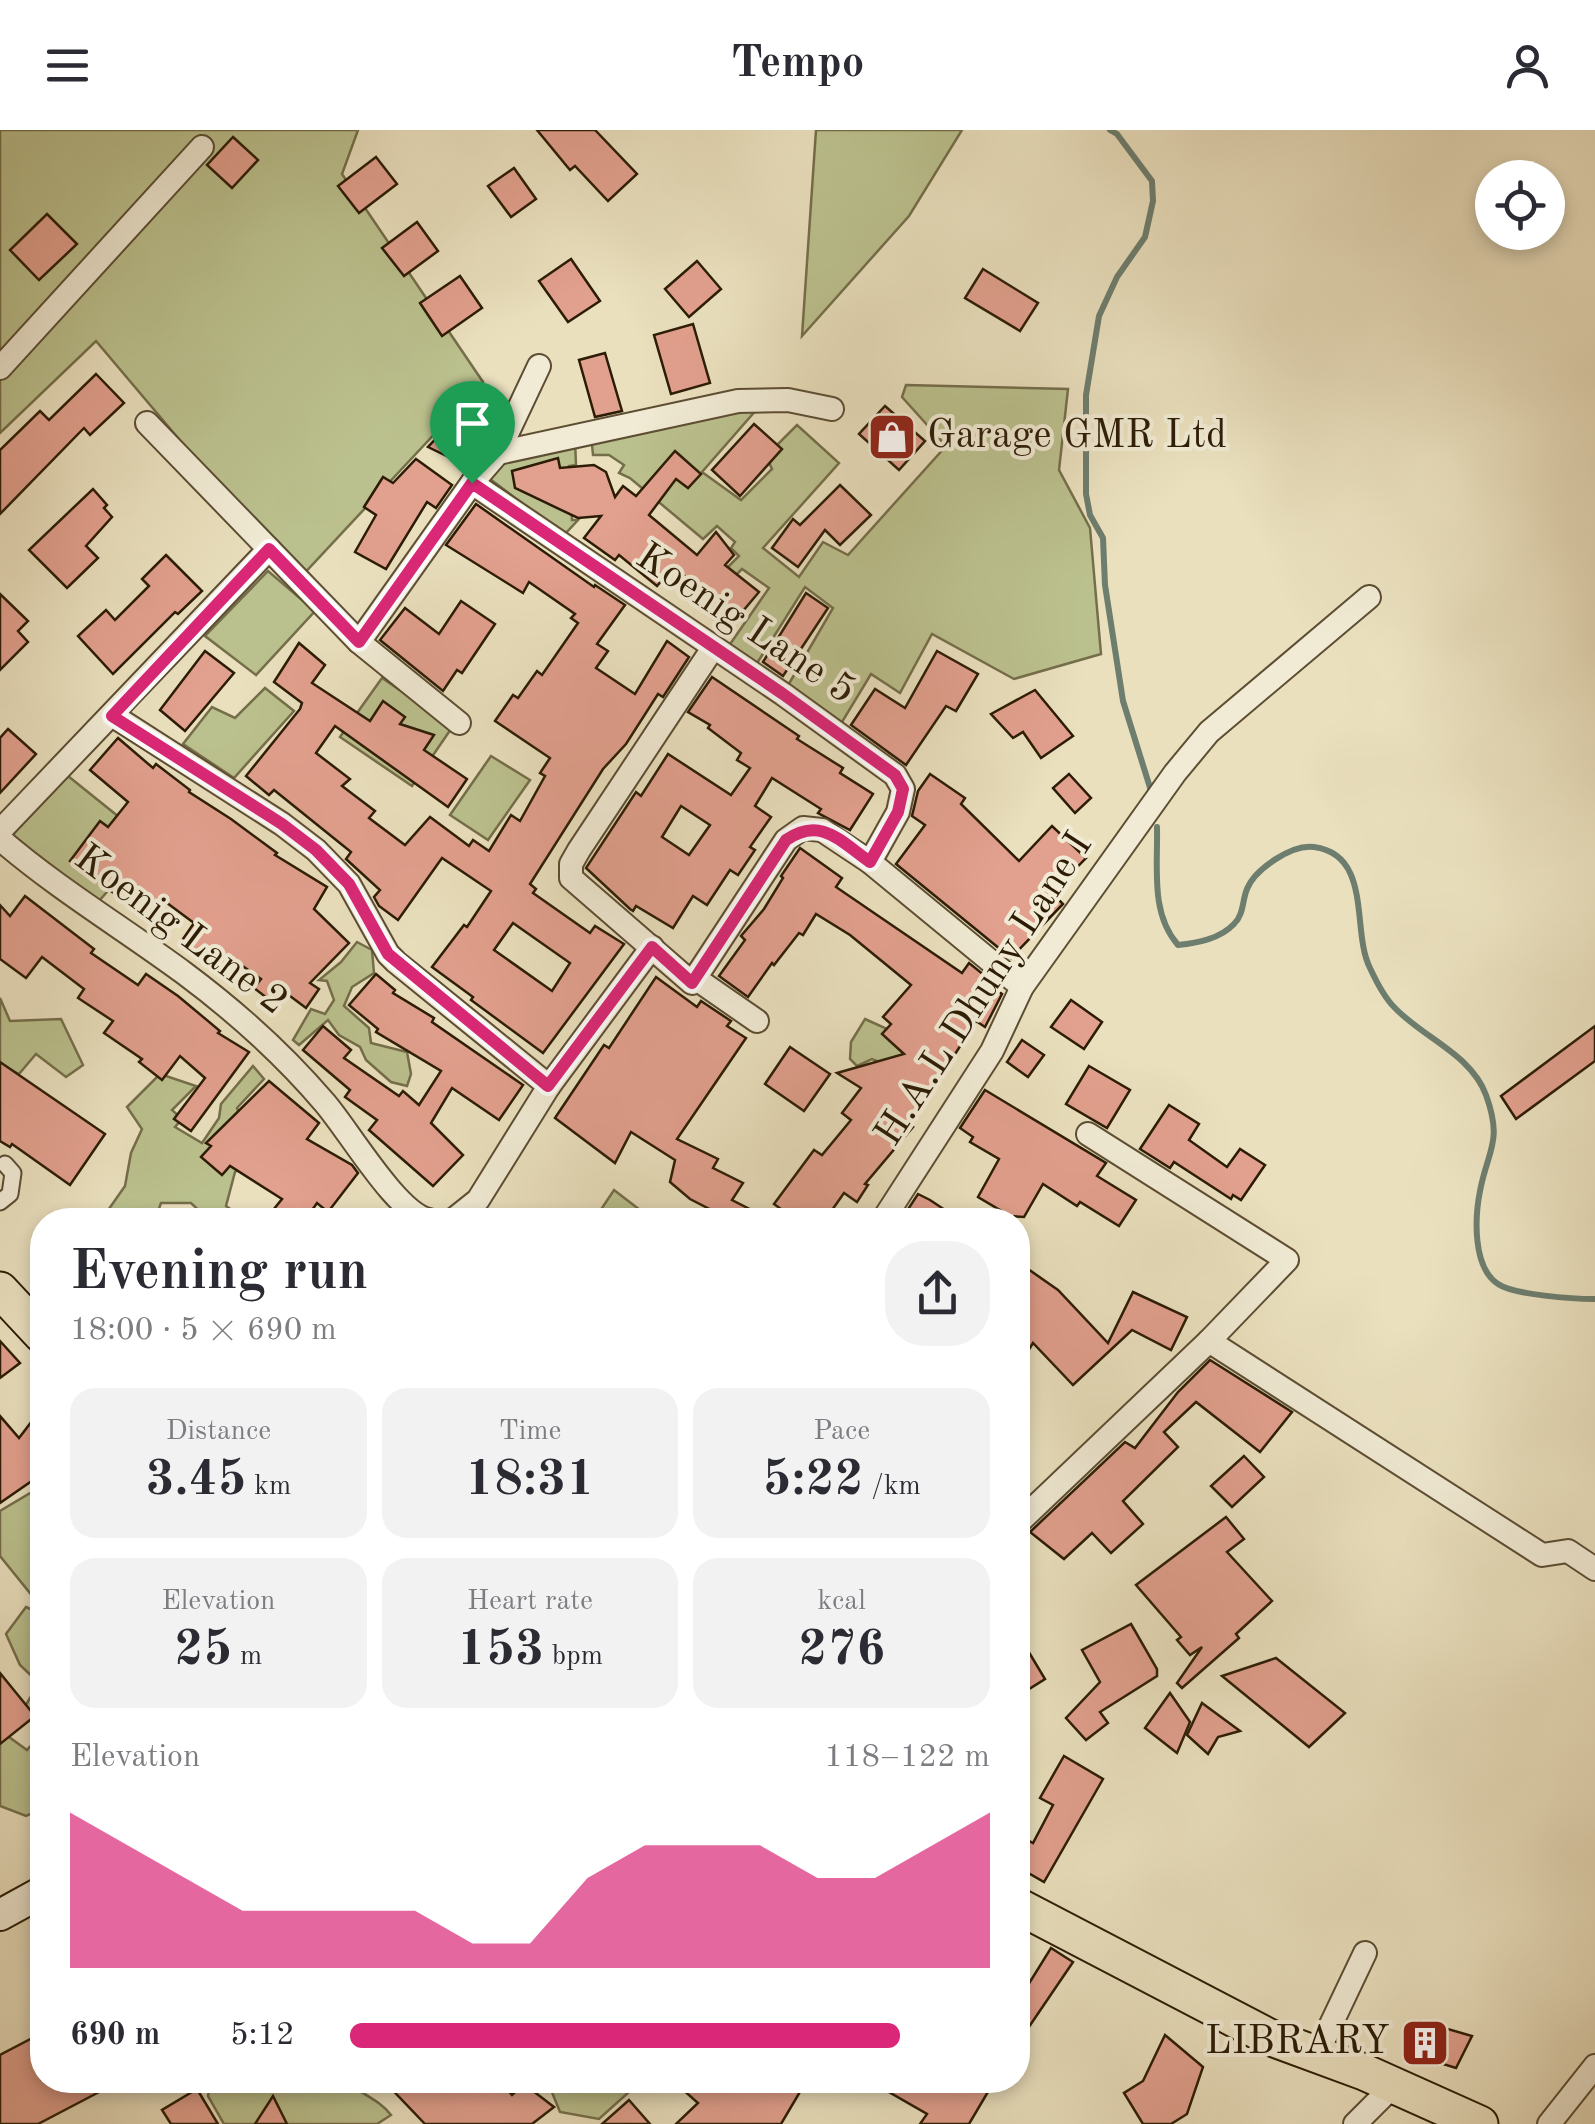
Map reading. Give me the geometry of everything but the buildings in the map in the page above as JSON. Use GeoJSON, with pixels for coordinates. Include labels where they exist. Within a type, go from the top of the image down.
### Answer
{"type":"FeatureCollection","features":[{"type":"Feature","properties":{"kind":"main road"},"geometry":{"type":"LineString","coordinates":[[0,1290],[30,1322]]}},
{"type":"Feature","properties":{"kind":"main road"},"geometry":{"type":"LineString","coordinates":[[0,1915],[30,1899]]}},
{"type":"Feature","properties":{"kind":"main road"},"geometry":{"type":"LineString","coordinates":[[1030,1912],[1264,2035],[1394,2085],[1480,2124]]}},
{"type":"Feature","properties":{"kind":"street"},"geometry":{"type":"LineString","coordinates":[[0,368],[202,147]]}},
{"type":"Feature","properties":{"kind":"street"},"geometry":{"type":"LineString","coordinates":[[359,642],[472,483],[498,453],[540,366]]}},
{"type":"Feature","properties":{"kind":"street"},"geometry":{"type":"LineString","coordinates":[[498,453],[738,401],[788,400],[832,409]]}},
{"type":"Feature","properties":{"kind":"street"},"geometry":{"type":"LineString","coordinates":[[147,423],[359,642],[459,722]]}},
{"type":"Feature","properties":{"kind":"street","name":"Koenig Lane 5"},"geometry":{"type":"LineString","coordinates":[[472,483],[895,775],[903,789],[898,812],[870,862]]}},
{"type":"Feature","properties":{"kind":"street"},"geometry":{"type":"LineString","coordinates":[[0,831],[269,549]]}},
{"type":"Feature","properties":{"kind":"street","name":"H.A.L Dhuny Lane I"},"geometry":{"type":"LineString","coordinates":[[891,1208],[992,1050],[1022,987],[1175,773],[1209,732],[1369,597]]}},
{"type":"Feature","properties":{"kind":"street"},"geometry":{"type":"LineString","coordinates":[[713,648],[571,864],[571,878],[692,983],[786,840],[803,828],[822,830],[870,862],[1022,987]]}},
{"type":"Feature","properties":{"kind":"street"},"geometry":{"type":"LineString","coordinates":[[112,716],[282,824],[316,850],[349,884],[388,954],[548,1086]]}},
{"type":"Feature","properties":{"kind":"street","name":"Koenig Lane 2"},"geometry":{"type":"LineString","coordinates":[[0,839],[38,872],[185,974],[255,1030],[324,1102],[394,1196],[409,1208]]}},
{"type":"Feature","properties":{"kind":"street"},"geometry":{"type":"LineString","coordinates":[[472,1208],[548,1086],[652,947]]}},
{"type":"Feature","properties":{"kind":"street"},"geometry":{"type":"LineString","coordinates":[[695,978],[757,1021]]}},
{"type":"Feature","properties":{"kind":"street"},"geometry":{"type":"LineString","coordinates":[[1030,1512],[1209,1341],[1287,1260],[1088,1134]]}},
{"type":"Feature","properties":{"kind":"street"},"geometry":{"type":"LineString","coordinates":[[0,1202],[10,1194],[13,1173],[5,1164]]}},
{"type":"Feature","properties":{"kind":"street"},"geometry":{"type":"LineString","coordinates":[[1209,1341],[1542,1555],[1568,1551],[1595,1569]]}},
{"type":"Feature","properties":{"kind":"street"},"geometry":{"type":"LineString","coordinates":[[1316,2056],[1365,1953]]}},
{"type":"Feature","properties":{"kind":"street"},"geometry":{"type":"LineString","coordinates":[[1549,2124],[1595,2066]]}},
{"type":"Feature","properties":{"kind":"street"},"geometry":{"type":"LineString","coordinates":[[1355,2124],[1394,2085]]}},
{"type":"Feature","properties":{"kind":"green space"},"geometry":{"type":"Polygon","coordinates":[[[0,130],[358,130],[342,174],[483,382],[298,580],[96,341],[0,433],[0,130]]]}},
{"type":"Feature","properties":{"kind":"green space"},"geometry":{"type":"Polygon","coordinates":[[[816,130],[962,130],[909,216],[802,336],[816,130]]]}},
{"type":"Feature","properties":{"kind":"green space"},"geometry":{"type":"Polygon","coordinates":[[[906,385],[1068,389],[1059,470],[1090,528],[1101,654],[1014,679],[932,634],[900,693],[871,674],[836,732],[783,694],[833,608],[805,587],[754,668],[726,650],[769,588],[742,569],[729,582],[720,575],[739,556],[731,548],[735,542],[717,526],[703,539],[619,473],[624,465],[609,455],[593,455],[591,434],[764,401],[702,472],[741,500],[772,469],[766,456],[797,425],[839,463],[763,548],[799,577],[823,542],[848,555],[946,446],[902,397],[906,385]]]}},
{"type":"Feature","properties":{"kind":"green space"},"geometry":{"type":"Polygon","coordinates":[[[575,440],[576,465],[569,466],[572,520],[578,520],[564,535],[490,479],[505,457],[575,440]]]}},
{"type":"Feature","properties":{"kind":"green space"},"geometry":{"type":"Polygon","coordinates":[[[268,571],[315,611],[256,675],[205,636],[268,571]]]}},
{"type":"Feature","properties":{"kind":"green space"},"geometry":{"type":"Polygon","coordinates":[[[382,678],[453,726],[412,786],[340,737],[382,678]]]}},
{"type":"Feature","properties":{"kind":"green space"},"geometry":{"type":"Polygon","coordinates":[[[265,688],[294,711],[234,778],[183,744],[212,707],[235,718],[265,688]]]}},
{"type":"Feature","properties":{"kind":"green space"},"geometry":{"type":"Polygon","coordinates":[[[491,756],[530,780],[488,840],[450,815],[491,756]]]}},
{"type":"Feature","properties":{"kind":"green space"},"geometry":{"type":"Polygon","coordinates":[[[68,776],[150,842],[99,901],[10,836],[68,776]]]}},
{"type":"Feature","properties":{"kind":"green space"},"geometry":{"type":"Polygon","coordinates":[[[357,942],[372,950],[374,973],[352,987],[344,1006],[369,1028],[371,1043],[407,1052],[411,1074],[407,1086],[391,1082],[366,1060],[360,1047],[339,1035],[328,1020],[299,1045],[293,1040],[311,1009],[325,1014],[334,1000],[327,981],[319,980],[357,942]]]}},
{"type":"Feature","properties":{"kind":"green space"},"geometry":{"type":"Polygon","coordinates":[[[0,998],[10,1021],[61,1019],[83,1065],[66,1077],[36,1054],[19,1074],[0,1064],[0,998]]]}},
{"type":"Feature","properties":{"kind":"green space"},"geometry":{"type":"Polygon","coordinates":[[[865,1019],[885,1028],[909,1050],[895,1068],[872,1059],[857,1066],[850,1059],[851,1042],[865,1019]]]}},
{"type":"Feature","properties":{"kind":"green space"},"geometry":{"type":"Polygon","coordinates":[[[253,1066],[264,1079],[237,1108],[256,1158],[235,1172],[226,1206],[229,1208],[161,1203],[159,1208],[110,1208],[125,1186],[131,1153],[142,1129],[127,1107],[160,1074],[196,1086],[172,1110],[182,1119],[175,1127],[202,1143],[219,1118],[221,1104],[253,1066]]]}},
{"type":"Feature","properties":{"kind":"green space"},"geometry":{"type":"Polygon","coordinates":[[[614,1190],[637,1208],[602,1208],[614,1190]]]}},
{"type":"Feature","properties":{"kind":"green space"},"geometry":{"type":"Polygon","coordinates":[[[30,1493],[30,1593],[0,1556],[0,1511],[30,1493]]]}},
{"type":"Feature","properties":{"kind":"green space"},"geometry":{"type":"Polygon","coordinates":[[[26,1607],[30,1609],[30,1674],[20,1665],[6,1634],[26,1607]]]}},
{"type":"Feature","properties":{"kind":"green space"},"geometry":{"type":"Polygon","coordinates":[[[30,1698],[30,1719],[24,1708],[30,1698]]]}},
{"type":"Feature","properties":{"kind":"green space"},"geometry":{"type":"Polygon","coordinates":[[[2,1732],[27,1750],[30,1746],[30,1814],[26,1816],[0,1806],[2,1732]]]}},
{"type":"Feature","properties":{"kind":"green space"},"geometry":{"type":"Polygon","coordinates":[[[363,2093],[391,2115],[377,2124],[224,2124],[208,2096],[363,2093]]]}},
{"type":"Feature","properties":{"kind":"green space"},"geometry":{"type":"Polygon","coordinates":[[[552,2093],[628,2093],[599,2119],[560,2112],[552,2093]]]}},
{"type":"Feature","properties":{"kind":"waterway"},"geometry":{"type":"LineString","coordinates":[[1110,130],[1152,181],[1153,201],[1145,237],[1117,277],[1099,316],[1086,395],[1086,494],[1090,515],[1103,538],[1105,585],[1123,701],[1152,794]]}},
{"type":"Feature","properties":{"kind":"waterway"},"geometry":{"type":"LineString","coordinates":[[1157,827],[1159,904],[1178,945],[1208,939],[1228,929],[1240,916],[1251,881],[1266,866],[1295,849],[1314,847],[1333,853],[1345,864],[1353,879],[1365,953],[1384,994],[1406,1018],[1458,1057],[1486,1095],[1494,1135],[1477,1214],[1477,1240],[1484,1266],[1506,1288],[1545,1296],[1595,1299]]}},
{"type":"Feature","properties":{"kind":"place","name":"Garage GMR Ltd"},"geometry":{"type":"Point","coordinates":[892,437]}},
{"type":"Feature","properties":{"kind":"place","name":"LIBRARY"},"geometry":{"type":"Point","coordinates":[1425,2043]}},
{"type":"Feature","properties":{"kind":"route"},"geometry":{"type":"LineString","coordinates":[[472,483],[783,694],[895,775],[903,789],[898,812],[870,862],[822,830],[803,828],[786,840],[692,983],[652,947],[548,1086],[388,954],[349,884],[316,850],[282,824],[112,716],[269,549],[359,642],[472,483]]}}]}
